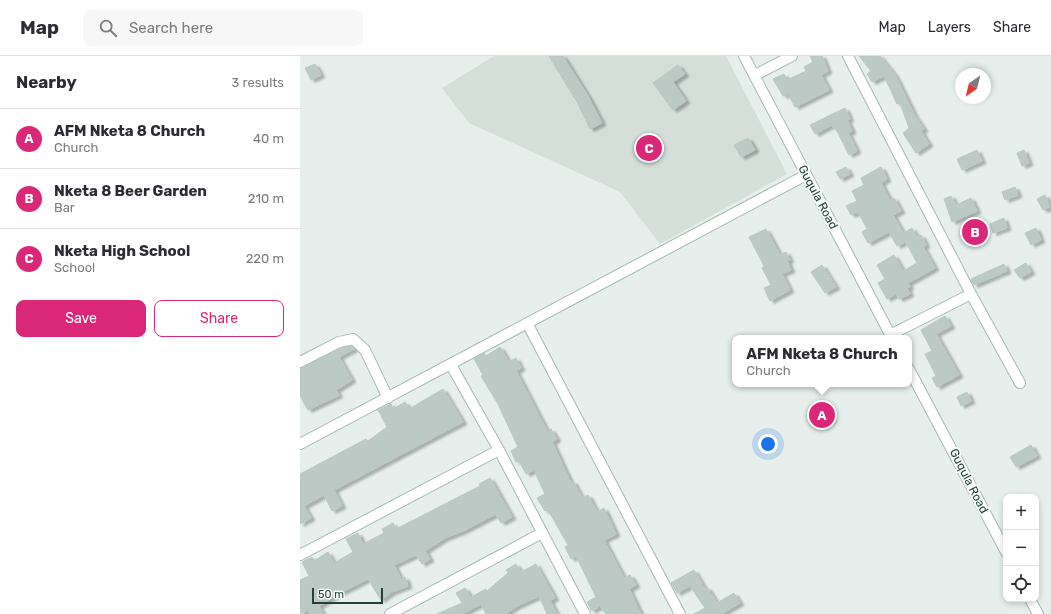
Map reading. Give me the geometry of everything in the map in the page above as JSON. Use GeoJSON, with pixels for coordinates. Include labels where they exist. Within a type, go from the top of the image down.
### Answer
{"type":"FeatureCollection","features":[{"type":"Feature","properties":{"kind":"street","name":"Guqula Road"},"geometry":{"type":"LineString","coordinates":[[744,56],[890,335]]}},
{"type":"Feature","properties":{"kind":"street"},"geometry":{"type":"LineString","coordinates":[[755,75],[792,56]]}},
{"type":"Feature","properties":{"kind":"street"},"geometry":{"type":"LineString","coordinates":[[848,56],[971,294],[1020,383]]}},
{"type":"Feature","properties":{"kind":"street"},"geometry":{"type":"LineString","coordinates":[[300,444],[806,175]]}},
{"type":"Feature","properties":{"kind":"street"},"geometry":{"type":"LineString","coordinates":[[893,335],[971,294]]}},
{"type":"Feature","properties":{"kind":"street"},"geometry":{"type":"LineString","coordinates":[[527,323],[680,614]]}},
{"type":"Feature","properties":{"kind":"street"},"geometry":{"type":"LineString","coordinates":[[300,362],[339,342],[353,339],[365,350],[388,398]]}},
{"type":"Feature","properties":{"kind":"street"},"geometry":{"type":"LineString","coordinates":[[451,365],[499,450],[584,614]]}},
{"type":"Feature","properties":{"kind":"street","name":"Guqula Road"},"geometry":{"type":"LineString","coordinates":[[912,375],[1003,546]]}},
{"type":"Feature","properties":{"kind":"street"},"geometry":{"type":"LineString","coordinates":[[300,554],[499,450]]}},
{"type":"Feature","properties":{"kind":"street"},"geometry":{"type":"LineString","coordinates":[[390,614],[542,534]]}},
{"type":"Feature","properties":{"kind":"street"},"geometry":{"type":"LineString","coordinates":[[1032,602],[1038,614]]}},
{"type":"Feature","properties":{"kind":"shaded area"},"geometry":{"type":"Polygon","coordinates":[[[494,56],[726,56],[787,174],[660,244],[620,192],[469,123],[442,88],[494,56]]]}},
{"type":"Feature","properties":{"kind":"building"},"geometry":{"type":"Polygon","coordinates":[[[549,56],[563,56],[588,96],[602,123],[590,129],[577,102],[549,56]]]}},
{"type":"Feature","properties":{"kind":"building"},"geometry":{"type":"Polygon","coordinates":[[[810,56],[822,56],[828,71],[821,75],[829,90],[795,107],[788,94],[783,96],[773,79],[784,74],[787,80],[806,71],[804,67],[813,62],[810,56]]]}},
{"type":"Feature","properties":{"kind":"building"},"geometry":{"type":"Polygon","coordinates":[[[859,56],[880,56],[895,75],[915,116],[924,129],[921,131],[929,144],[916,153],[903,133],[909,128],[900,103],[897,104],[884,76],[872,82],[867,74],[871,71],[859,56]]]}},
{"type":"Feature","properties":{"kind":"building"},"geometry":{"type":"Polygon","coordinates":[[[315,64],[321,75],[311,80],[305,68],[315,64]]]}},
{"type":"Feature","properties":{"kind":"building"},"geometry":{"type":"Polygon","coordinates":[[[678,65],[685,74],[673,82],[686,101],[673,110],[653,83],[678,65]]]}},
{"type":"Feature","properties":{"kind":"building"},"geometry":{"type":"Polygon","coordinates":[[[845,108],[850,119],[847,120],[852,131],[848,133],[857,151],[849,155],[835,127],[833,128],[832,125],[815,134],[810,125],[845,108]]]}},
{"type":"Feature","properties":{"kind":"building"},"geometry":{"type":"Polygon","coordinates":[[[748,138],[755,150],[741,157],[734,145],[748,138]]]}},
{"type":"Feature","properties":{"kind":"building"},"geometry":{"type":"Polygon","coordinates":[[[977,150],[982,161],[962,170],[957,159],[977,150]]]}},
{"type":"Feature","properties":{"kind":"building"},"geometry":{"type":"Polygon","coordinates":[[[1024,150],[1029,163],[1022,166],[1017,153],[1024,150]]]}},
{"type":"Feature","properties":{"kind":"building"},"geometry":{"type":"Polygon","coordinates":[[[846,167],[850,174],[840,179],[836,172],[846,167]]]}},
{"type":"Feature","properties":{"kind":"building"},"geometry":{"type":"Polygon","coordinates":[[[881,167],[887,179],[881,183],[890,200],[894,198],[901,211],[893,215],[903,233],[912,228],[917,237],[921,235],[926,245],[923,247],[935,268],[908,283],[910,287],[907,288],[910,294],[899,299],[896,294],[887,299],[878,283],[885,279],[877,265],[894,255],[903,271],[917,263],[909,248],[905,242],[897,246],[889,232],[868,243],[862,232],[867,229],[858,212],[851,215],[846,206],[857,201],[852,191],[864,185],[861,178],[881,167]]]}},
{"type":"Feature","properties":{"kind":"building"},"geometry":{"type":"Polygon","coordinates":[[[1015,187],[1018,195],[1005,200],[1002,192],[1015,187]]]}},
{"type":"Feature","properties":{"kind":"building"},"geometry":{"type":"Polygon","coordinates":[[[1045,195],[1050,207],[1043,210],[1037,199],[1045,195]]]}},
{"type":"Feature","properties":{"kind":"building"},"geometry":{"type":"Polygon","coordinates":[[[951,196],[956,205],[971,198],[977,211],[952,222],[944,199],[951,196]]]}},
{"type":"Feature","properties":{"kind":"building"},"geometry":{"type":"Polygon","coordinates":[[[1004,218],[1007,228],[993,233],[990,224],[1004,218]]]}},
{"type":"Feature","properties":{"kind":"building"},"geometry":{"type":"Polygon","coordinates":[[[1036,228],[1041,240],[1031,245],[1025,233],[1036,228]]]}},
{"type":"Feature","properties":{"kind":"building"},"geometry":{"type":"Polygon","coordinates":[[[766,229],[780,255],[786,252],[790,260],[787,261],[791,270],[782,274],[790,290],[770,301],[764,288],[771,285],[762,268],[764,266],[749,237],[766,229]]]}},
{"type":"Feature","properties":{"kind":"building"},"geometry":{"type":"Polygon","coordinates":[[[1026,263],[1031,272],[1020,278],[1014,270],[1026,263]]]}},
{"type":"Feature","properties":{"kind":"building"},"geometry":{"type":"Polygon","coordinates":[[[1004,264],[1007,271],[974,285],[971,279],[1004,264]]]}},
{"type":"Feature","properties":{"kind":"building"},"geometry":{"type":"Polygon","coordinates":[[[822,265],[836,287],[825,293],[811,272],[822,265]]]}},
{"type":"Feature","properties":{"kind":"building"},"geometry":{"type":"Polygon","coordinates":[[[945,316],[951,326],[936,334],[959,375],[937,387],[932,378],[936,376],[925,354],[932,351],[921,330],[945,316]]]}},
{"type":"Feature","properties":{"kind":"building"},"geometry":{"type":"Polygon","coordinates":[[[351,346],[354,349],[339,357],[352,380],[336,390],[339,395],[308,410],[300,396],[300,368],[342,348],[351,346]]]}},
{"type":"Feature","properties":{"kind":"building"},"geometry":{"type":"Polygon","coordinates":[[[500,347],[509,362],[516,358],[521,368],[516,371],[547,431],[551,429],[557,439],[552,442],[571,483],[573,481],[582,498],[588,495],[597,512],[604,508],[616,534],[604,540],[624,578],[630,575],[636,585],[629,589],[641,614],[606,614],[600,606],[592,611],[587,602],[596,597],[576,556],[571,559],[565,547],[568,545],[548,510],[545,511],[537,498],[545,494],[534,470],[526,474],[519,461],[516,462],[511,451],[518,447],[498,404],[481,376],[483,375],[474,359],[484,353],[486,356],[500,347]]]}},
{"type":"Feature","properties":{"kind":"building"},"geometry":{"type":"Polygon","coordinates":[[[443,389],[463,422],[334,490],[342,506],[332,511],[324,495],[304,506],[311,518],[300,524],[300,474],[366,439],[368,441],[387,427],[378,410],[391,404],[393,409],[405,402],[409,409],[443,389]]]}},
{"type":"Feature","properties":{"kind":"building"},"geometry":{"type":"Polygon","coordinates":[[[967,392],[971,401],[961,406],[957,397],[967,392]]]}},
{"type":"Feature","properties":{"kind":"building"},"geometry":{"type":"Polygon","coordinates":[[[820,405],[832,419],[824,426],[812,412],[820,405]]]}},
{"type":"Feature","properties":{"kind":"building"},"geometry":{"type":"Polygon","coordinates":[[[1031,445],[1037,456],[1016,467],[1010,457],[1031,445]]]}},
{"type":"Feature","properties":{"kind":"building"},"geometry":{"type":"Polygon","coordinates":[[[490,478],[512,517],[501,523],[496,514],[463,531],[445,538],[425,551],[430,559],[422,564],[416,555],[394,565],[401,579],[405,577],[408,586],[392,592],[381,600],[368,579],[338,594],[319,606],[323,614],[310,614],[308,610],[300,614],[300,580],[309,576],[302,562],[312,557],[314,561],[328,552],[334,563],[353,552],[346,539],[358,533],[363,544],[384,533],[382,529],[393,523],[396,529],[480,486],[479,484],[490,478]]]}},
{"type":"Feature","properties":{"kind":"building"},"geometry":{"type":"Polygon","coordinates":[[[516,564],[521,572],[536,564],[555,598],[550,601],[557,614],[547,614],[539,596],[517,606],[505,614],[486,614],[481,604],[462,614],[437,614],[462,603],[456,593],[465,588],[471,597],[486,589],[487,591],[508,573],[506,570],[516,564]]]}},
{"type":"Feature","properties":{"kind":"building"},"geometry":{"type":"Polygon","coordinates":[[[694,570],[705,589],[707,587],[717,603],[734,593],[740,603],[721,614],[694,614],[705,608],[690,586],[677,593],[671,583],[694,570]]]}},
{"type":"Feature","properties":{"kind":"place","name":"Nketa High School"},"geometry":{"type":"Point","coordinates":[649,148]}},
{"type":"Feature","properties":{"kind":"place","name":"Nketa 8 Beer Garden"},"geometry":{"type":"Point","coordinates":[975,232]}},
{"type":"Feature","properties":{"kind":"place","name":"AFM Nketa 8 Church"},"geometry":{"type":"Point","coordinates":[822,415]}}]}
